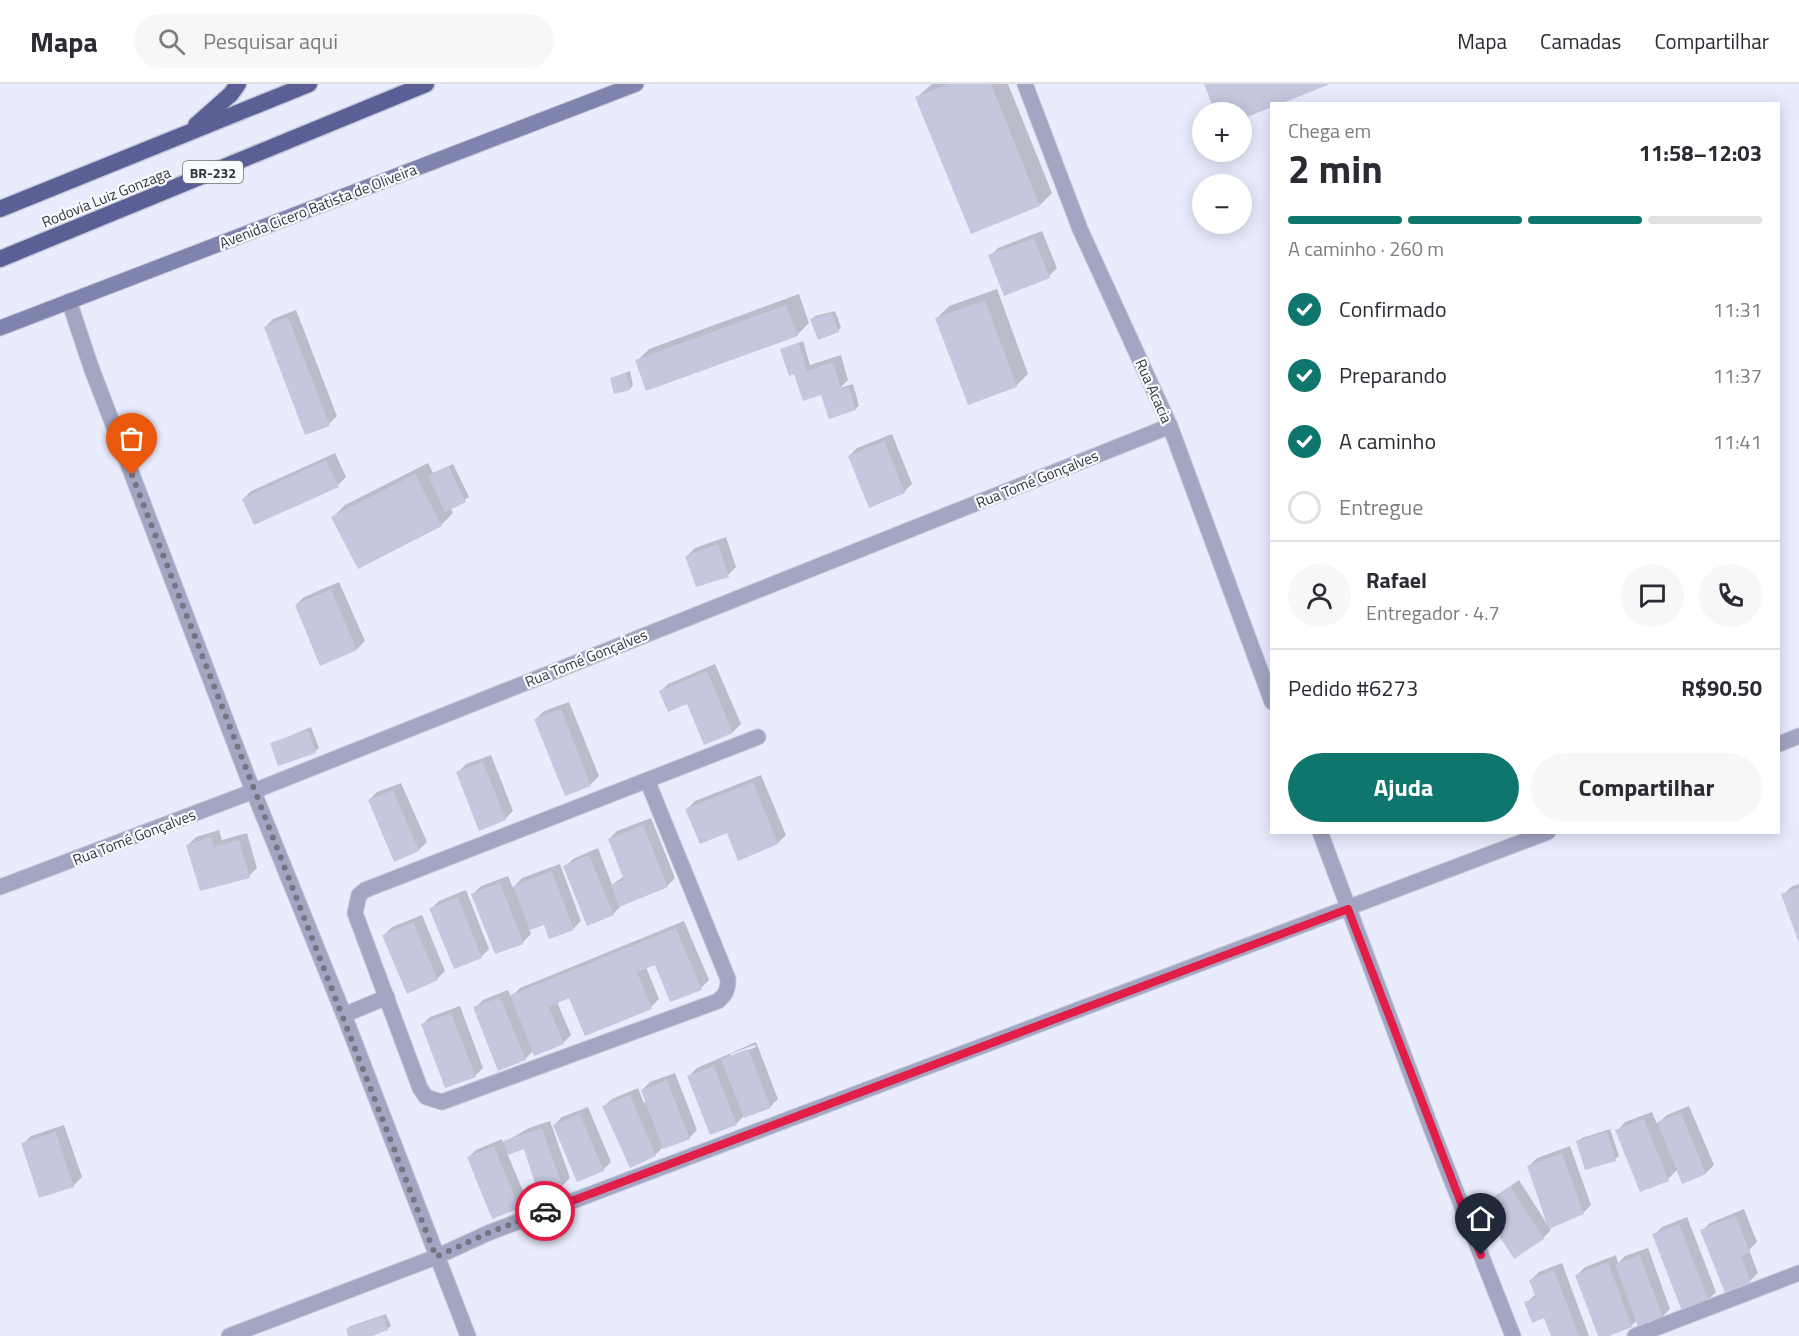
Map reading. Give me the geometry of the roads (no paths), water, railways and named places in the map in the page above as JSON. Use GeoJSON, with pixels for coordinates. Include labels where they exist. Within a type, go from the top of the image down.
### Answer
{"type":"FeatureCollection","features":[{"type":"Feature","properties":{"kind":"highway"},"geometry":{"type":"LineString","coordinates":[[187,134],[231,94],[238,84]]}},
{"type":"Feature","properties":{"kind":"highway","name":"Rodovia Luiz Gonzaga"},"geometry":{"type":"LineString","coordinates":[[0,209],[309,84]]}},
{"type":"Feature","properties":{"kind":"highway","name":"Rodovia Luiz Gonzaga"},"geometry":{"type":"LineString","coordinates":[[0,258],[426,84]]}},
{"type":"Feature","properties":{"kind":"main road","name":"Avenida Cicero Batista de Oliveira"},"geometry":{"type":"LineString","coordinates":[[0,327],[636,84]]}},
{"type":"Feature","properties":{"kind":"street","name":"Rua Acacia"},"geometry":{"type":"LineString","coordinates":[[1025,84],[1080,229],[1170,426],[1270,697]]}},
{"type":"Feature","properties":{"kind":"street"},"geometry":{"type":"LineString","coordinates":[[69,301],[91,367],[254,791],[344,1015],[468,1336]]}},
{"type":"Feature","properties":{"kind":"street","name":"Rua Tomé Gonçalves"},"geometry":{"type":"LineString","coordinates":[[0,888],[254,791],[1170,426]]}},
{"type":"Feature","properties":{"kind":"street"},"geometry":{"type":"LineString","coordinates":[[1780,744],[1799,736]]}},
{"type":"Feature","properties":{"kind":"street"},"geometry":{"type":"LineString","coordinates":[[647,780],[728,979],[728,989],[718,1000],[442,1102],[426,1097],[420,1088],[355,913],[359,895],[365,890],[647,780],[759,737]]}},
{"type":"Feature","properties":{"kind":"street"},"geometry":{"type":"LineString","coordinates":[[1321,834],[1513,1336]]}},
{"type":"Feature","properties":{"kind":"street"},"geometry":{"type":"LineString","coordinates":[[230,1336],[436,1257],[488,1233],[1543,834]]}},
{"type":"Feature","properties":{"kind":"street"},"geometry":{"type":"LineString","coordinates":[[344,1015],[387,997]]}},
{"type":"Feature","properties":{"kind":"street"},"geometry":{"type":"LineString","coordinates":[[1635,1336],[1799,1273]]}}]}
